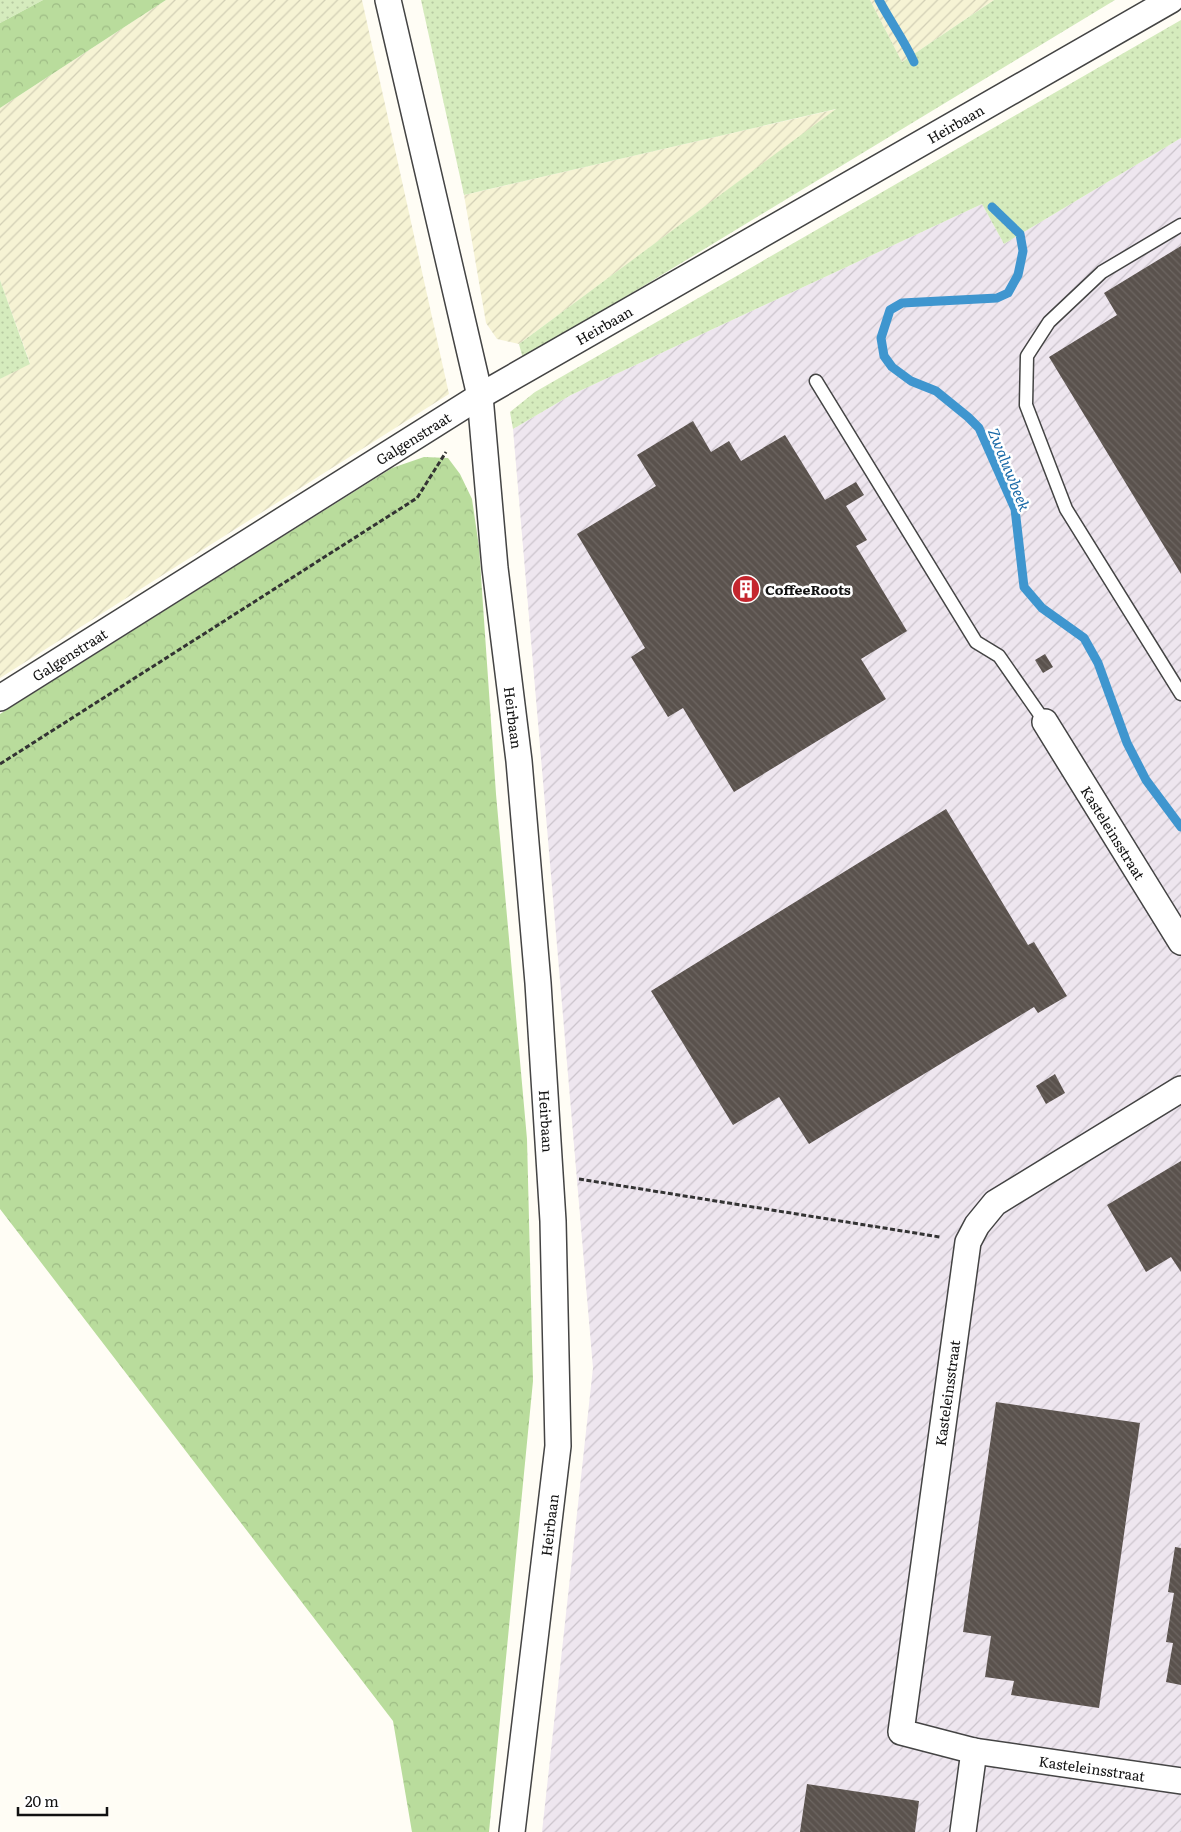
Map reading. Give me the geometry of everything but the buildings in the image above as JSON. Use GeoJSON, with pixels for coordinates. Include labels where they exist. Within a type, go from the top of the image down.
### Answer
{"type":"FeatureCollection","features":[{"type":"Feature","properties":{"kind":"street"},"geometry":{"type":"LineString","coordinates":[[388,0],[480,396]]}},
{"type":"Feature","properties":{"kind":"street","name":"Heirbaan"},"geometry":{"type":"LineString","coordinates":[[512,1832],[558,1446],[550,1174],[538,983],[519,761],[495,568],[480,396],[1171,0]]}},
{"type":"Feature","properties":{"kind":"street","name":"Galgenstraat"},"geometry":{"type":"LineString","coordinates":[[0,698],[480,396]]}},
{"type":"Feature","properties":{"kind":"street","name":"Kasteleinsstraat"},"geometry":{"type":"LineString","coordinates":[[1045,722],[1181,942]]}},
{"type":"Feature","properties":{"kind":"street","name":"Kasteleinsstraat"},"geometry":{"type":"LineString","coordinates":[[1181,1089],[995,1203],[977,1225],[968,1242],[901,1732],[974,1751],[1181,1781]]}},
{"type":"Feature","properties":{"kind":"street"},"geometry":{"type":"LineString","coordinates":[[963,1832],[974,1751]]}},
{"type":"Feature","properties":{"kind":"lane"},"geometry":{"type":"LineString","coordinates":[[1181,225],[1102,272],[1049,322],[1027,356],[1026,406],[1066,509],[1181,694]]}},
{"type":"Feature","properties":{"kind":"lane"},"geometry":{"type":"LineString","coordinates":[[816,381],[976,642],[999,656],[1045,722]]}},
{"type":"Feature","properties":{"kind":"path"},"geometry":{"type":"LineString","coordinates":[[0,764],[417,498],[446,451]]}},
{"type":"Feature","properties":{"kind":"path"},"geometry":{"type":"LineString","coordinates":[[550,1174],[968,1242]]}},
{"type":"Feature","properties":{"kind":"shaded area"},"geometry":{"type":"Polygon","coordinates":[[[166,0],[362,0],[449,394],[0,678],[0,379],[30,363],[0,280],[0,108],[166,0]]]}},
{"type":"Feature","properties":{"kind":"shaded area"},"geometry":{"type":"Polygon","coordinates":[[[870,0],[994,0],[902,62],[870,0]]]}},
{"type":"Feature","properties":{"kind":"shaded area"},"geometry":{"type":"Polygon","coordinates":[[[837,109],[519,344],[497,339],[486,323],[464,195],[837,109]]]}},
{"type":"Feature","properties":{"kind":"shaded area"},"geometry":{"type":"Polygon","coordinates":[[[1181,138],[1181,1832],[542,1832],[593,1368],[513,429],[571,395],[982,204],[1004,244],[1181,138]]]}},
{"type":"Feature","properties":{"kind":"green space"},"geometry":{"type":"Polygon","coordinates":[[[0,0],[43,0],[0,23],[0,0]]]}},
{"type":"Feature","properties":{"kind":"green space"},"geometry":{"type":"Polygon","coordinates":[[[43,0],[166,0],[0,108],[0,23],[43,0]]]}},
{"type":"Feature","properties":{"kind":"green space"},"geometry":{"type":"Polygon","coordinates":[[[421,0],[870,0],[902,62],[994,0],[1115,0],[523,359],[519,344],[836,109],[464,195],[421,0]]]}},
{"type":"Feature","properties":{"kind":"green space"},"geometry":{"type":"Polygon","coordinates":[[[1181,20],[1181,138],[1004,244],[982,204],[571,395],[513,429],[510,412],[535,392],[1181,20]]]}},
{"type":"Feature","properties":{"kind":"green space"},"geometry":{"type":"Polygon","coordinates":[[[0,280],[30,364],[0,379],[0,280]]]}},
{"type":"Feature","properties":{"kind":"green space"},"geometry":{"type":"Polygon","coordinates":[[[424,457],[448,458],[460,474],[472,499],[479,547],[496,794],[527,1139],[533,1381],[489,1832],[412,1832],[393,1721],[0,1209],[0,714],[392,468],[424,457]]]}},
{"type":"Feature","properties":{"kind":"waterway","name":"Zwaluwbeek"},"geometry":{"type":"LineString","coordinates":[[879,0],[914,62]]}},
{"type":"Feature","properties":{"kind":"waterway","name":"Zwaluwbeek"},"geometry":{"type":"LineString","coordinates":[[992,207],[1020,234],[1023,251],[1018,275],[1008,293],[997,298],[902,303],[890,310],[881,338],[884,356],[892,367],[911,381],[936,391],[979,428],[1015,509],[1024,587],[1042,608],[1084,638],[1098,663],[1127,743],[1146,780],[1181,827]]}},
{"type":"Feature","properties":{"kind":"place","name":"CoffeeRoots"},"geometry":{"type":"Point","coordinates":[746,589]}}]}
